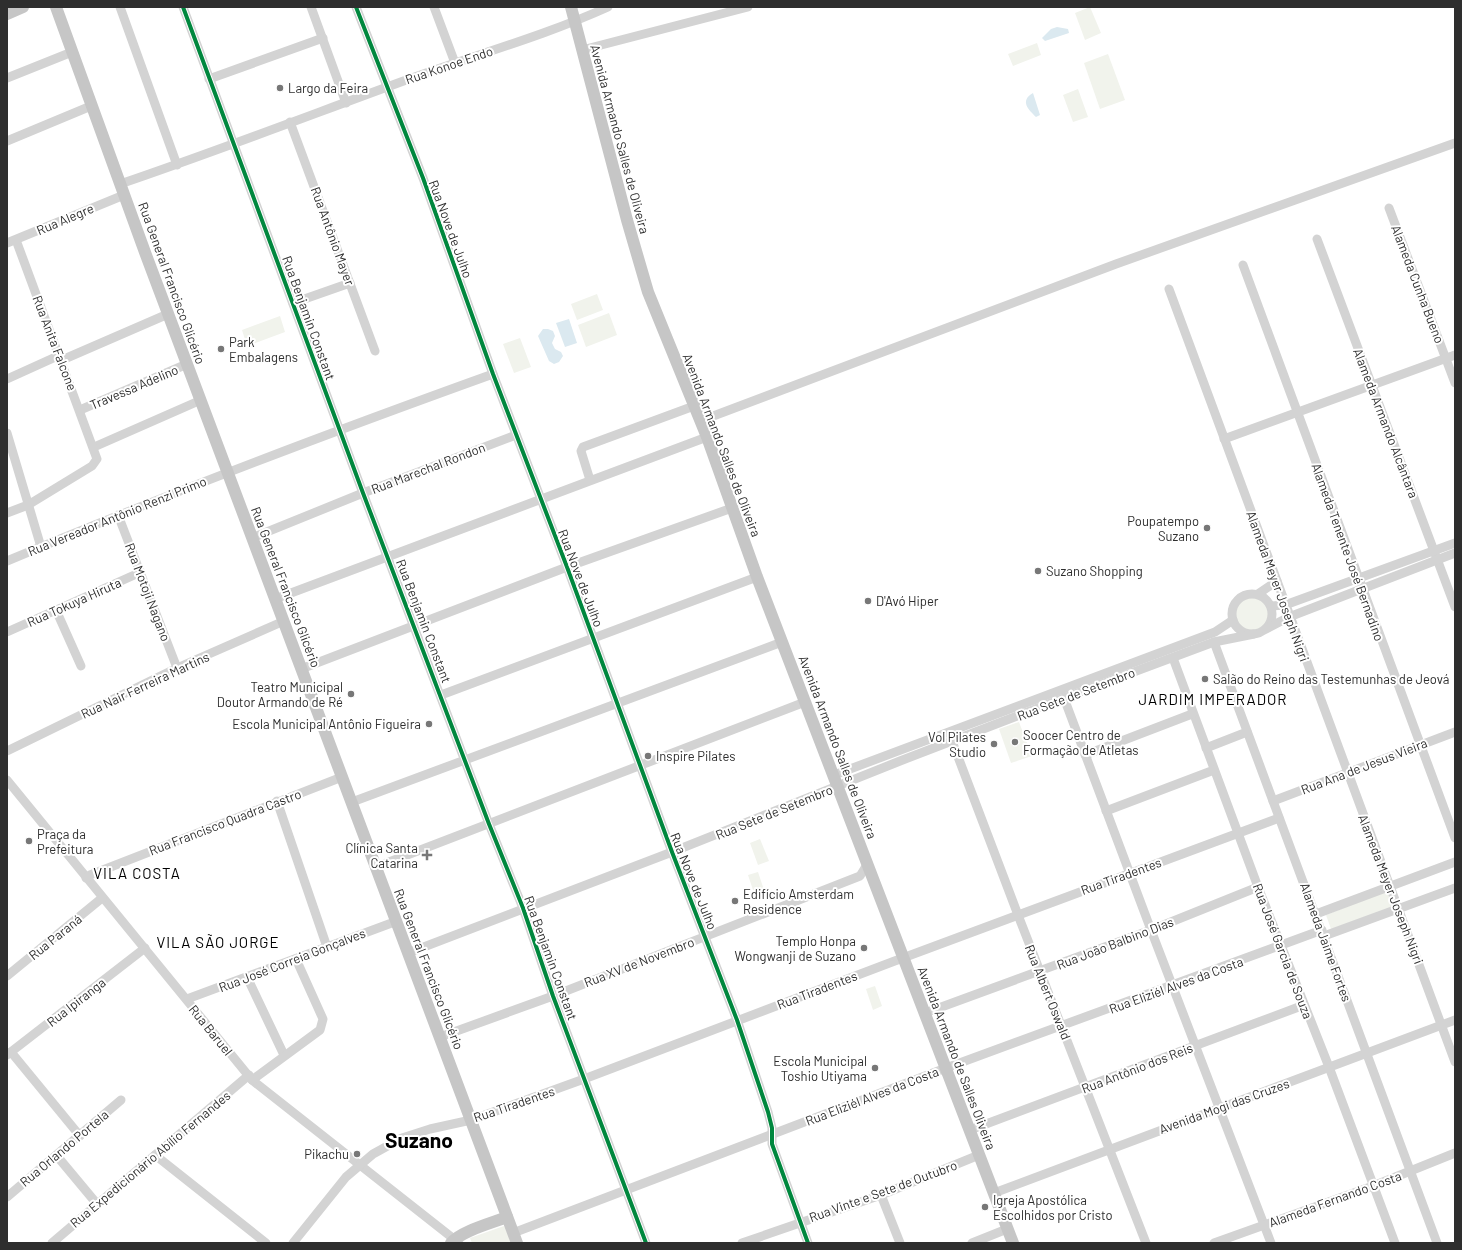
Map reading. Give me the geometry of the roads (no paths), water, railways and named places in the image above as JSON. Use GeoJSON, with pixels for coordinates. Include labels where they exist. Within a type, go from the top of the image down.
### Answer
{"type":"FeatureCollection","features":[{"type":"Feature","properties":{"kind":"main road"},"geometry":{"type":"LineString","coordinates":[[7,14],[23,7]]}},
{"type":"Feature","properties":{"kind":"main road","name":"Rua General Francisco Glicério"},"geometry":{"type":"LineString","coordinates":[[56,7],[168,314],[515,1238]]}},
{"type":"Feature","properties":{"kind":"main road","name":"Avenida Armando Salles de Oliveira"},"geometry":{"type":"LineString","coordinates":[[571,7],[641,272],[652,304],[707,438],[757,577],[876,883]]}},
{"type":"Feature","properties":{"kind":"main road","name":"Avenida Armando de Salles Oliveira"},"geometry":{"type":"LineString","coordinates":[[876,883],[1013,1243]]}},
{"type":"Feature","properties":{"kind":"main road"},"geometry":{"type":"LineString","coordinates":[[455,1241],[507,1217]]}},
{"type":"Feature","properties":{"kind":"street"},"geometry":{"type":"LineString","coordinates":[[120,7],[177,165]]}},
{"type":"Feature","properties":{"kind":"street","name":"Rua Benjamin Constant"},"geometry":{"type":"LineString","coordinates":[[183,7],[363,493],[489,824],[523,908],[553,996],[646,1243]]}},
{"type":"Feature","properties":{"kind":"street"},"geometry":{"type":"LineString","coordinates":[[310,7],[323,38],[346,103]]}},
{"type":"Feature","properties":{"kind":"street","name":"Rua Nove de Julho"},"geometry":{"type":"LineString","coordinates":[[356,7],[388,87],[540,500],[567,567],[672,852],[706,936],[737,1020],[768,1112],[772,1128],[772,1144],[808,1243]]}},
{"type":"Feature","properties":{"kind":"street"},"geometry":{"type":"LineString","coordinates":[[434,7],[455,63]]}},
{"type":"Feature","properties":{"kind":"street","name":"Rua Konoe Endo"},"geometry":{"type":"LineString","coordinates":[[234,145],[290,122],[575,22],[608,7]]}},
{"type":"Feature","properties":{"kind":"street"},"geometry":{"type":"LineString","coordinates":[[582,50],[743,8]]}},
{"type":"Feature","properties":{"kind":"street"},"geometry":{"type":"LineString","coordinates":[[210,79],[323,38]]}},
{"type":"Feature","properties":{"kind":"street"},"geometry":{"type":"LineString","coordinates":[[7,78],[72,52]]}},
{"type":"Feature","properties":{"kind":"street"},"geometry":{"type":"LineString","coordinates":[[7,141],[91,106]]}},
{"type":"Feature","properties":{"kind":"street","name":"Rua Antônio Mayer"},"geometry":{"type":"LineString","coordinates":[[290,122],[375,351]]}},
{"type":"Feature","properties":{"kind":"street","name":"Rua Alegre"},"geometry":{"type":"LineString","coordinates":[[7,243],[177,165],[234,145]]}},
{"type":"Feature","properties":{"kind":"street"},"geometry":{"type":"LineString","coordinates":[[700,421],[1116,264],[1454,145]]}},
{"type":"Feature","properties":{"kind":"street","name":"Alameda Cunha Bueno"},"geometry":{"type":"LineString","coordinates":[[1389,208],[1450,357],[1455,382]]}},
{"type":"Feature","properties":{"kind":"street","name":"Alameda Armando Alcântara"},"geometry":{"type":"LineString","coordinates":[[1317,239],[1455,607]]}},
{"type":"Feature","properties":{"kind":"street","name":"Rua Anita Falcone"},"geometry":{"type":"LineString","coordinates":[[16,240],[94,447]]}},
{"type":"Feature","properties":{"kind":"street","name":"Alameda Tenente José Bernadino"},"geometry":{"type":"LineString","coordinates":[[1243,265],[1455,838]]}},
{"type":"Feature","properties":{"kind":"street"},"geometry":{"type":"LineString","coordinates":[[293,303],[350,283]]}},
{"type":"Feature","properties":{"kind":"street","name":"Alameda Meyer Joseph Nigri"},"geometry":{"type":"LineString","coordinates":[[1169,289],[1289,617],[1400,909],[1455,1062]]}},
{"type":"Feature","properties":{"kind":"street"},"geometry":{"type":"LineString","coordinates":[[7,379],[168,314]]}},
{"type":"Feature","properties":{"kind":"street"},"geometry":{"type":"LineString","coordinates":[[1224,439],[1450,357]]}},
{"type":"Feature","properties":{"kind":"street","name":"Travessa Adelino"},"geometry":{"type":"LineString","coordinates":[[80,410],[187,364]]}},
{"type":"Feature","properties":{"kind":"street","name":"Rua Vereador Antônio Renzi Primo"},"geometry":{"type":"LineString","coordinates":[[7,561],[227,472],[339,429],[493,374]]}},
{"type":"Feature","properties":{"kind":"street"},"geometry":{"type":"LineString","coordinates":[[7,513],[28,505],[92,466],[97,459],[94,447],[201,400]]}},
{"type":"Feature","properties":{"kind":"street"},"geometry":{"type":"LineString","coordinates":[[590,480],[581,451],[583,447],[694,406]]}},
{"type":"Feature","properties":{"kind":"street"},"geometry":{"type":"LineString","coordinates":[[7,433],[41,547]]}},
{"type":"Feature","properties":{"kind":"street","name":"Rua Marechal Rondon"},"geometry":{"type":"LineString","coordinates":[[252,538],[363,493],[516,435]]}},
{"type":"Feature","properties":{"kind":"street"},"geometry":{"type":"LineString","coordinates":[[275,599],[590,480],[707,438]]}},
{"type":"Feature","properties":{"kind":"street"},"geometry":{"type":"LineString","coordinates":[[301,669],[414,624],[732,508]]}},
{"type":"Feature","properties":{"kind":"street","name":"Rua Motoji Nagano"},"geometry":{"type":"LineString","coordinates":[[118,515],[142,572],[177,668]]}},
{"type":"Feature","properties":{"kind":"street"},"geometry":{"type":"LineString","coordinates":[[1271,606],[1285,605],[1455,543]]}},
{"type":"Feature","properties":{"kind":"street"},"geometry":{"type":"LineString","coordinates":[[1277,581],[1258,594],[1248,594],[1237,601],[1232,613],[1233,620],[1241,630],[1254,634],[1289,617],[1455,553]]}},
{"type":"Feature","properties":{"kind":"street","name":"Rua Tokuya Hiruta"},"geometry":{"type":"LineString","coordinates":[[7,632],[142,572]]}},
{"type":"Feature","properties":{"kind":"street"},"geometry":{"type":"LineString","coordinates":[[441,695],[757,577]]}},
{"type":"Feature","properties":{"kind":"street"},"geometry":{"type":"LineString","coordinates":[[1258,594],[1268,601],[1271,606],[1272,618],[1266,629]]}},
{"type":"Feature","properties":{"kind":"street"},"geometry":{"type":"LineString","coordinates":[[56,610],[80,666]]}},
{"type":"Feature","properties":{"kind":"street","name":"Rua Sete de Setembro"},"geometry":{"type":"LineString","coordinates":[[834,775],[1215,632],[1233,620]]}},
{"type":"Feature","properties":{"kind":"street","name":"Rua Nair Ferreira Martins"},"geometry":{"type":"LineString","coordinates":[[7,751],[177,668],[284,621]]}},
{"type":"Feature","properties":{"kind":"street","name":"Rua Sete de Setembro"},"geometry":{"type":"LineString","coordinates":[[408,953],[672,852],[1064,698],[1214,642],[1254,634]]}},
{"type":"Feature","properties":{"kind":"street"},"geometry":{"type":"LineString","coordinates":[[352,802],[782,642]]}},
{"type":"Feature","properties":{"kind":"street","name":"Alameda Jaime Fortes"},"geometry":{"type":"LineString","coordinates":[[1214,642],[1437,1243]]}},
{"type":"Feature","properties":{"kind":"street","name":"Rua José Garcia de Souza"},"geometry":{"type":"LineString","coordinates":[[1173,658],[1192,714],[1280,946],[1329,1067],[1395,1243]]}},
{"type":"Feature","properties":{"kind":"street"},"geometry":{"type":"LineString","coordinates":[[1064,698],[1172,986],[1271,1243]]}},
{"type":"Feature","properties":{"kind":"street"},"geometry":{"type":"LineString","coordinates":[[376,867],[805,702]]}},
{"type":"Feature","properties":{"kind":"street"},"geometry":{"type":"LineString","coordinates":[[1085,755],[1192,714]]}},
{"type":"Feature","properties":{"kind":"street"},"geometry":{"type":"LineString","coordinates":[[1206,748],[1247,732]]}},
{"type":"Feature","properties":{"kind":"street","name":"Rua Ana de Jesus Vieira"},"geometry":{"type":"LineString","coordinates":[[1274,801],[1455,732]]}},
{"type":"Feature","properties":{"kind":"street","name":"Rua Albert Oswald"},"geometry":{"type":"LineString","coordinates":[[952,741],[1146,1243]]}},
{"type":"Feature","properties":{"kind":"street"},"geometry":{"type":"LineString","coordinates":[[1106,811],[1214,770]]}},
{"type":"Feature","properties":{"kind":"street","name":"Rua Francisco Quadra Castro"},"geometry":{"type":"LineString","coordinates":[[86,878],[90,875],[277,801],[342,777]]}},
{"type":"Feature","properties":{"kind":"street","name":"Rua Baruel"},"geometry":{"type":"LineString","coordinates":[[7,780],[250,1078],[455,1241]]}},
{"type":"Feature","properties":{"kind":"street"},"geometry":{"type":"LineString","coordinates":[[277,801],[327,947]]}},
{"type":"Feature","properties":{"kind":"street","name":"Rua Tiradentes"},"geometry":{"type":"LineString","coordinates":[[293,1243],[346,1176],[373,1154],[402,1138],[430,1128],[471,1120],[584,1079],[904,957],[1279,818]]}},
{"type":"Feature","properties":{"kind":"street"},"geometry":{"type":"LineString","coordinates":[[1316,914],[1390,885],[1455,862]]}},
{"type":"Feature","properties":{"kind":"street"},"geometry":{"type":"LineString","coordinates":[[868,863],[860,876],[876,883]]}},
{"type":"Feature","properties":{"kind":"street","name":"Rua XV de Novembro"},"geometry":{"type":"LineString","coordinates":[[440,1037],[553,996],[860,876]]}},
{"type":"Feature","properties":{"kind":"street","name":"Rua João Balbino Dias"},"geometry":{"type":"LineString","coordinates":[[925,1013],[1151,930],[1258,887]]}},
{"type":"Feature","properties":{"kind":"street","name":"Rua Eliziél Alves da Costa"},"geometry":{"type":"LineString","coordinates":[[515,1238],[626,1189],[946,1068],[1280,946],[1400,909],[1455,888]]}},
{"type":"Feature","properties":{"kind":"street","name":"Rua Paraná"},"geometry":{"type":"LineString","coordinates":[[7,976],[102,898]]}},
{"type":"Feature","properties":{"kind":"street","name":"Rua José Correia Gonçalves"},"geometry":{"type":"LineString","coordinates":[[187,999],[247,978],[396,921]]}},
{"type":"Feature","properties":{"kind":"street","name":"Rua Ipiranga"},"geometry":{"type":"LineString","coordinates":[[9,1053],[145,948]]}},
{"type":"Feature","properties":{"kind":"street","name":"Rua Expedicionário Abílio Fernandes"},"geometry":{"type":"LineString","coordinates":[[58,1241],[97,1204],[250,1078],[320,1030],[323,1019],[296,959]]}},
{"type":"Feature","properties":{"kind":"street"},"geometry":{"type":"LineString","coordinates":[[247,978],[284,1055]]}},
{"type":"Feature","properties":{"kind":"street","name":"Rua Antônio dos Reis"},"geometry":{"type":"LineString","coordinates":[[970,1130],[1304,1005]]}},
{"type":"Feature","properties":{"kind":"street","name":"Avenida Mogi das Cruzes"},"geometry":{"type":"LineString","coordinates":[[994,1193],[1455,1020]]}},
{"type":"Feature","properties":{"kind":"street"},"geometry":{"type":"LineString","coordinates":[[9,1053],[80,1136]]}},
{"type":"Feature","properties":{"kind":"street","name":"Rua Orlando Portela"},"geometry":{"type":"LineString","coordinates":[[7,1196],[57,1156],[121,1100]]}},
{"type":"Feature","properties":{"kind":"street","name":"Alameda Fernando Costa"},"geometry":{"type":"LineString","coordinates":[[1214,1243],[1373,1186],[1455,1153]]}},
{"type":"Feature","properties":{"kind":"street","name":"Rua Vinte e Sete de Outubro"},"geometry":{"type":"LineString","coordinates":[[742,1243],[881,1194],[979,1155]]}},
{"type":"Feature","properties":{"kind":"street"},"geometry":{"type":"LineString","coordinates":[[57,1156],[97,1204]]}},
{"type":"Feature","properties":{"kind":"street"},"geometry":{"type":"LineString","coordinates":[[155,1156],[266,1243]]}},
{"type":"Feature","properties":{"kind":"street"},"geometry":{"type":"LineString","coordinates":[[881,1194],[900,1243]]}},
{"type":"Feature","properties":{"kind":"street"},"geometry":{"type":"LineString","coordinates":[[972,1243],[1007,1229]]}},
{"type":"Feature","properties":{"kind":"place","name":"Largo da Feira"},"geometry":{"type":"Point","coordinates":[280,88]}},
{"type":"Feature","properties":{"kind":"place","name":"Park Embalagens"},"geometry":{"type":"Point","coordinates":[221,349]}},
{"type":"Feature","properties":{"kind":"place","name":"Poupatempo Suzano"},"geometry":{"type":"Point","coordinates":[1207,528]}},
{"type":"Feature","properties":{"kind":"place","name":"Suzano Shopping"},"geometry":{"type":"Point","coordinates":[1038,571]}},
{"type":"Feature","properties":{"kind":"place","name":"D'Avó Hiper"},"geometry":{"type":"Point","coordinates":[868,601]}},
{"type":"Feature","properties":{"kind":"place","name":"Salão do Reino das Testemunhas de Jeová"},"geometry":{"type":"Point","coordinates":[1205,679]}},
{"type":"Feature","properties":{"kind":"place","name":"Teatro Municipal Doutor Armando de Ré"},"geometry":{"type":"Point","coordinates":[351,694]}},
{"type":"Feature","properties":{"kind":"place","name":"Escola Municipal Antônio Figueira"},"geometry":{"type":"Point","coordinates":[429,724]}},
{"type":"Feature","properties":{"kind":"place","name":"Soocer Centro de Formação de Atletas"},"geometry":{"type":"Point","coordinates":[1015,742]}},
{"type":"Feature","properties":{"kind":"place","name":"Vol Pilates Studio"},"geometry":{"type":"Point","coordinates":[994,744]}},
{"type":"Feature","properties":{"kind":"place","name":"Inspire Pilates"},"geometry":{"type":"Point","coordinates":[648,756]}},
{"type":"Feature","properties":{"kind":"place","name":"Praça da Prefeitura"},"geometry":{"type":"Point","coordinates":[29,841]}},
{"type":"Feature","properties":{"kind":"place","name":"Clínica Santa Catarina"},"geometry":{"type":"Point","coordinates":[427,855]}},
{"type":"Feature","properties":{"kind":"place","name":"Edifício Amsterdam Residence"},"geometry":{"type":"Point","coordinates":[735,901]}},
{"type":"Feature","properties":{"kind":"place","name":"Templo Honpa Wongwanji de Suzano"},"geometry":{"type":"Point","coordinates":[864,948]}},
{"type":"Feature","properties":{"kind":"place","name":"Escola Municipal Toshio Utiyama"},"geometry":{"type":"Point","coordinates":[875,1068]}},
{"type":"Feature","properties":{"kind":"place","name":"Pikachu"},"geometry":{"type":"Point","coordinates":[357,1154]}},
{"type":"Feature","properties":{"kind":"place","name":"Igreja Apostólica Escolhidos por Cristo"},"geometry":{"type":"Point","coordinates":[985,1207]}},
{"type":"Feature","properties":{"kind":"district","name":"JARDIM IMPERADOR"},"geometry":{"type":"Point","coordinates":[1213,699]}},
{"type":"Feature","properties":{"kind":"district","name":"VILA COSTA"},"geometry":{"type":"Point","coordinates":[137,873]}},
{"type":"Feature","properties":{"kind":"district","name":"VILA SÃO JORGE"},"geometry":{"type":"Point","coordinates":[218,942]}},
{"type":"Feature","properties":{"kind":"district","name":"Suzano"},"geometry":{"type":"Point","coordinates":[419,1139]}}]}
